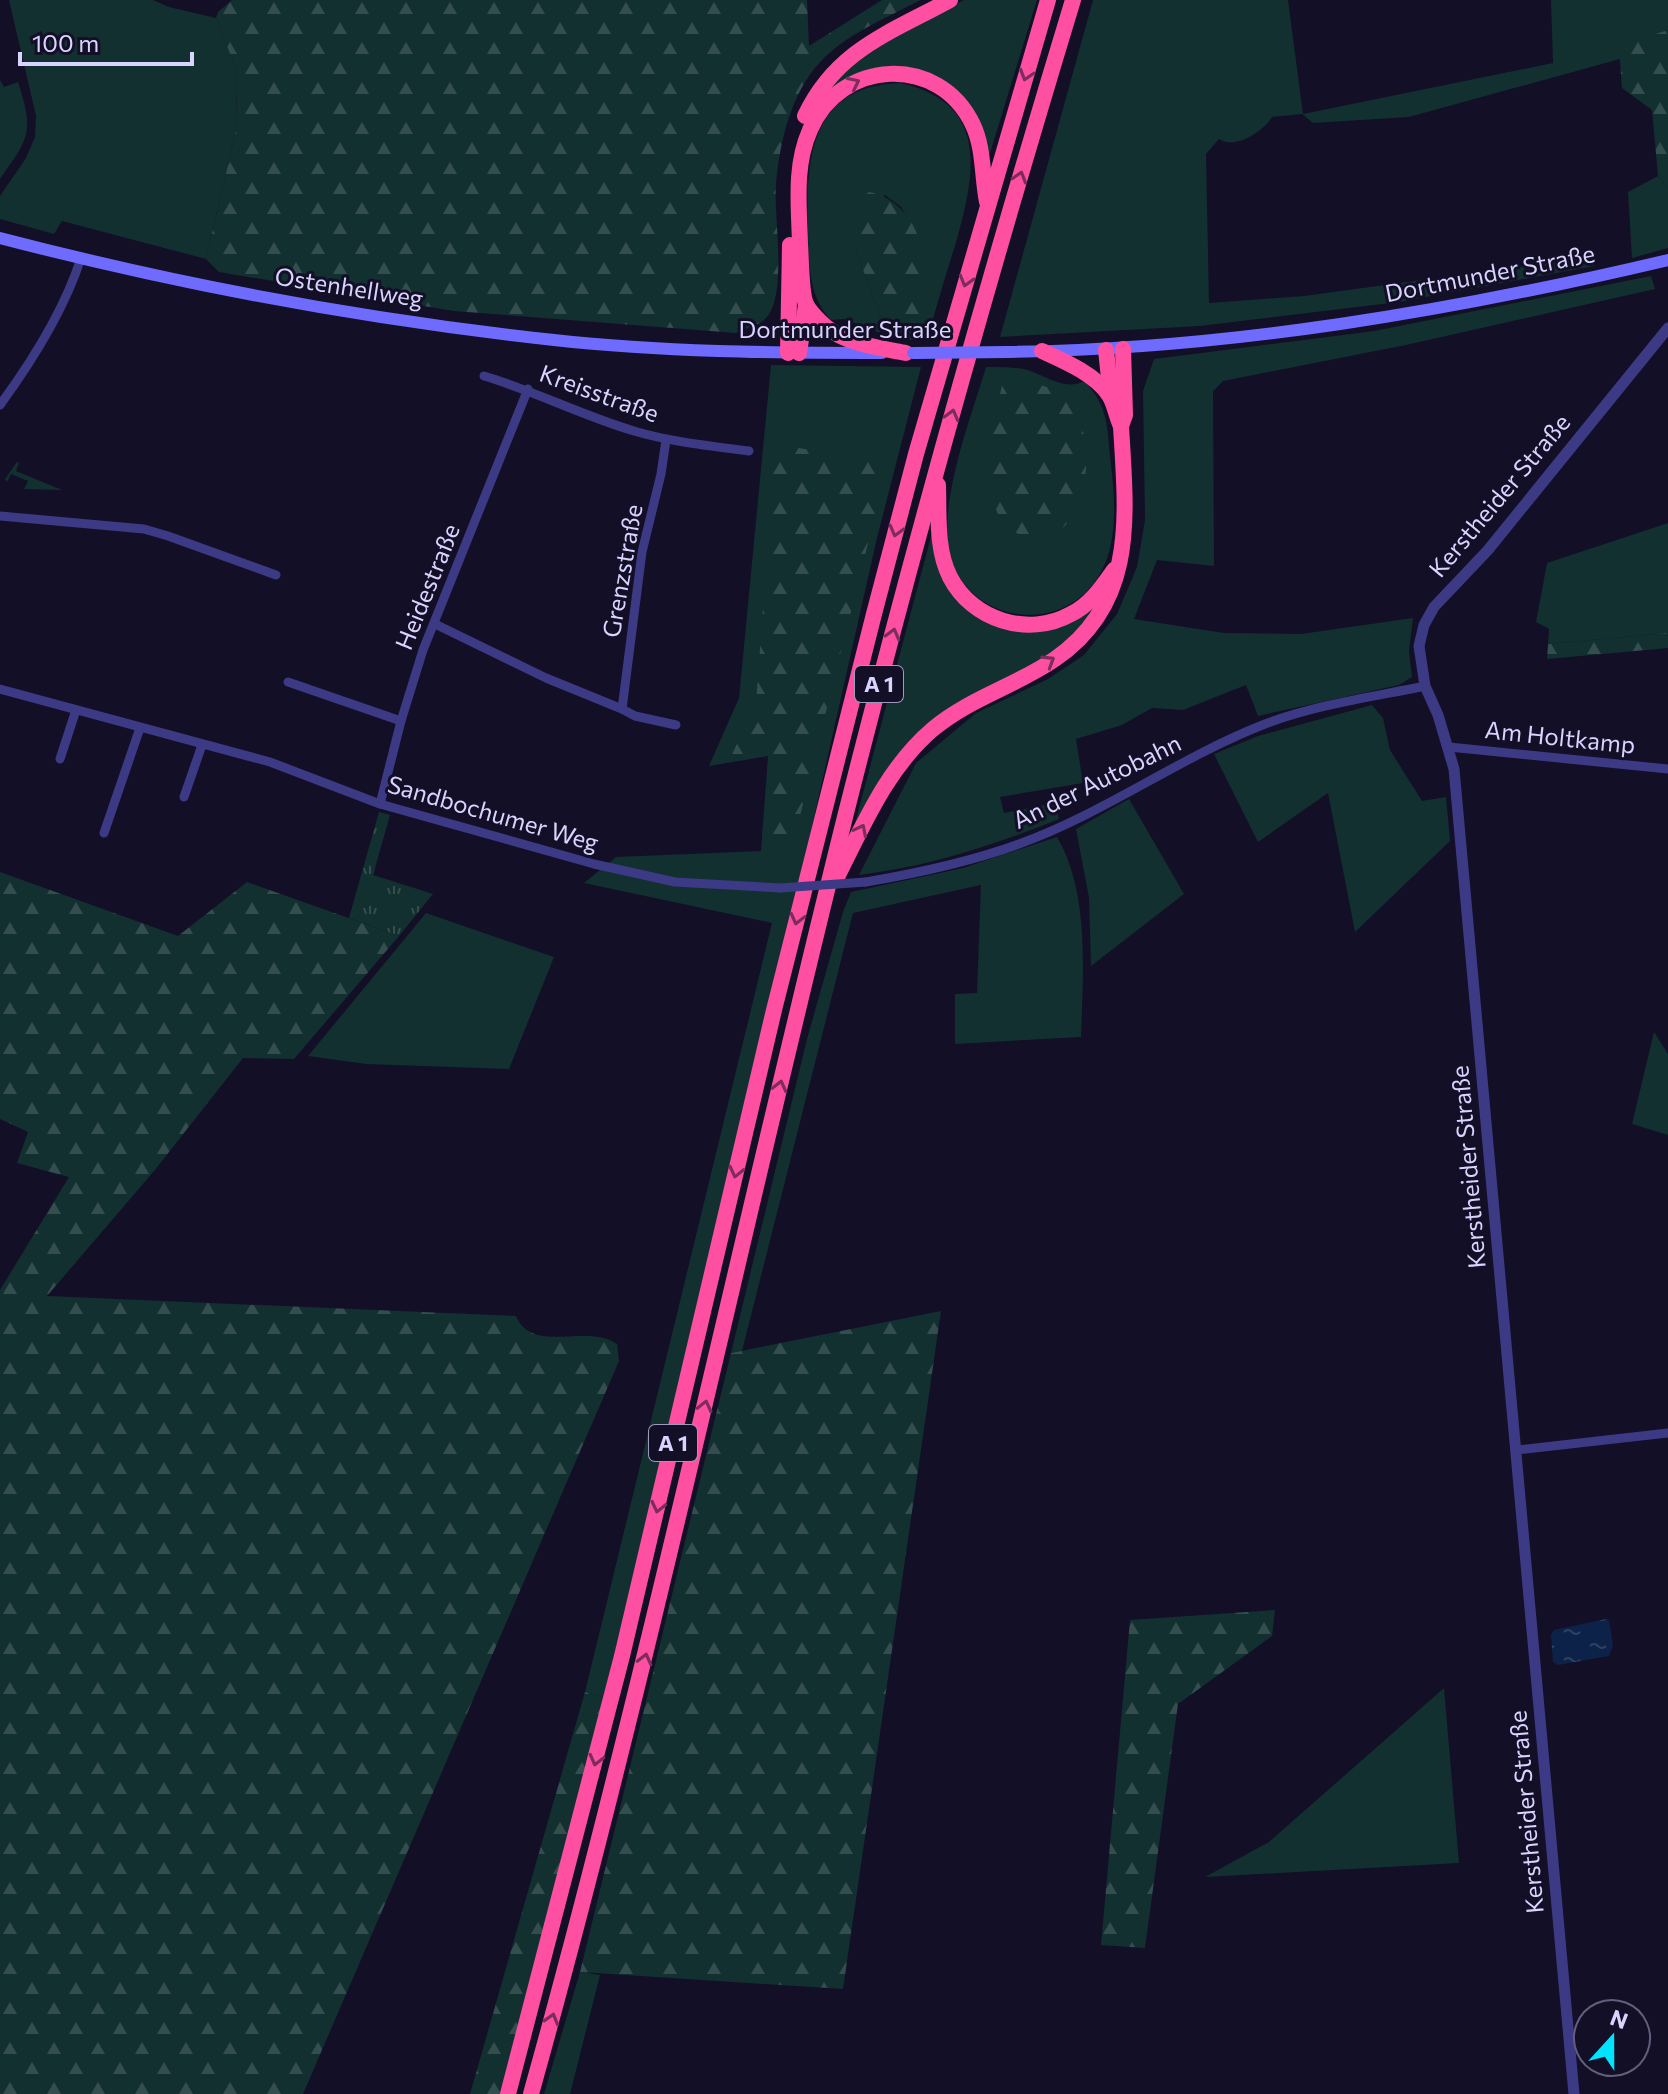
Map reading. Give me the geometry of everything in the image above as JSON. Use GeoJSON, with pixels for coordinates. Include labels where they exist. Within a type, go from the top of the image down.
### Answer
{"type":"FeatureCollection","features":[{"type":"Feature","properties":{"kind":"highway"},"geometry":{"type":"LineString","coordinates":[[794,353],[790,167],[800,126],[828,79],[848,58],[880,35],[950,0]]}},
{"type":"Feature","properties":{"kind":"highway","name":"A 1"},"geometry":{"type":"LineString","coordinates":[[508,2094],[622,1656],[774,1010],[833,775],[916,454],[1048,0]]}},
{"type":"Feature","properties":{"kind":"highway","name":"A 1"},"geometry":{"type":"LineString","coordinates":[[531,2094],[644,1661],[825,899],[937,470],[1073,0]]}},
{"type":"Feature","properties":{"kind":"highway"},"geometry":{"type":"LineString","coordinates":[[794,353],[806,305],[799,191],[802,154],[811,127],[822,107],[835,94],[854,81],[873,75],[903,73],[923,78],[954,98],[978,137],[987,206]]}},
{"type":"Feature","properties":{"kind":"highway"},"geometry":{"type":"LineString","coordinates":[[806,305],[824,326],[835,333],[873,347],[909,353]]}},
{"type":"Feature","properties":{"kind":"highway"},"geometry":{"type":"LineString","coordinates":[[825,899],[880,794],[918,743],[960,710],[1055,659],[1079,639],[1100,615],[1114,586],[1126,513],[1121,426],[1111,397],[1115,349]]}},
{"type":"Feature","properties":{"kind":"highway"},"geometry":{"type":"LineString","coordinates":[[1115,349],[1125,415],[1121,426]]}},
{"type":"Feature","properties":{"kind":"highway"},"geometry":{"type":"LineString","coordinates":[[1042,351],[1088,376],[1111,397]]}},
{"type":"Feature","properties":{"kind":"highway"},"geometry":{"type":"LineString","coordinates":[[937,470],[945,566],[960,593],[987,615],[1019,624],[1052,623],[1073,614],[1095,596],[1119,562]]}},
{"type":"Feature","properties":{"kind":"main road","name":"Ostenhellweg"},"geometry":{"type":"LineString","coordinates":[[0,238],[205,285],[380,315],[555,340],[696,350]]}},
{"type":"Feature","properties":{"kind":"main road","name":"Dortmunder Straße"},"geometry":{"type":"LineString","coordinates":[[696,350],[909,353],[1115,349],[1319,327],[1524,292],[1668,260]]}},
{"type":"Feature","properties":{"kind":"street"},"geometry":{"type":"LineString","coordinates":[[0,405],[52,325],[81,258]]}},
{"type":"Feature","properties":{"kind":"street","name":"Kerstheider Straße"},"geometry":{"type":"LineString","coordinates":[[1574,2094],[1455,785],[1449,747],[1425,686],[1419,646],[1424,625],[1434,607],[1488,550],[1668,328]]}},
{"type":"Feature","properties":{"kind":"street","name":"Kreisstraße"},"geometry":{"type":"LineString","coordinates":[[484,376],[528,389],[606,422],[666,440],[749,451]]}},
{"type":"Feature","properties":{"kind":"street","name":"Heidestraße"},"geometry":{"type":"LineString","coordinates":[[380,804],[423,650],[528,389]]}},
{"type":"Feature","properties":{"kind":"street","name":"Grenzstraße"},"geometry":{"type":"LineString","coordinates":[[622,709],[642,552],[666,440]]}},
{"type":"Feature","properties":{"kind":"street"},"geometry":{"type":"LineString","coordinates":[[0,516],[144,529],[276,575]]}},
{"type":"Feature","properties":{"kind":"street"},"geometry":{"type":"LineString","coordinates":[[435,624],[546,678],[635,716],[676,725]]}},
{"type":"Feature","properties":{"kind":"street"},"geometry":{"type":"LineString","coordinates":[[288,682],[401,721]]}},
{"type":"Feature","properties":{"kind":"street","name":"An der Autobahn"},"geometry":{"type":"LineString","coordinates":[[780,888],[866,882],[921,873],[1020,844],[1267,723],[1425,686]]}},
{"type":"Feature","properties":{"kind":"street","name":"Sandbochumer Weg"},"geometry":{"type":"LineString","coordinates":[[0,689],[270,762],[380,804],[644,876],[717,886],[780,888]]}},
{"type":"Feature","properties":{"kind":"street"},"geometry":{"type":"LineString","coordinates":[[60,759],[76,710]]}},
{"type":"Feature","properties":{"kind":"street"},"geometry":{"type":"LineString","coordinates":[[104,833],[140,728]]}},
{"type":"Feature","properties":{"kind":"street"},"geometry":{"type":"LineString","coordinates":[[184,797],[202,745]]}},
{"type":"Feature","properties":{"kind":"street","name":"Am Holtkamp"},"geometry":{"type":"LineString","coordinates":[[1449,747],[1668,769]]}},
{"type":"Feature","properties":{"kind":"street"},"geometry":{"type":"LineString","coordinates":[[1517,1450],[1668,1433]]}},
{"type":"Feature","properties":{"kind":"green space"},"geometry":{"type":"Polygon","coordinates":[[[9,0],[153,0],[216,18],[237,72],[236,130],[206,259],[62,221],[54,234],[0,219],[0,196],[26,158],[35,137],[36,116],[9,0]]]}},
{"type":"Feature","properties":{"kind":"green space"},"geometry":{"type":"Polygon","coordinates":[[[232,0],[807,0],[809,46],[882,0],[920,0],[837,47],[804,83],[790,115],[778,167],[778,276],[772,309],[755,326],[736,333],[454,311],[219,272],[206,259],[236,130],[237,72],[216,18],[218,12],[232,0]]]}},
{"type":"Feature","properties":{"kind":"green space"},"geometry":{"type":"Polygon","coordinates":[[[964,0],[1037,0],[987,163],[982,132],[911,70],[820,99],[869,48],[964,0]]]}},
{"type":"Feature","properties":{"kind":"green space"},"geometry":{"type":"Polygon","coordinates":[[[1093,0],[1288,0],[1303,114],[1553,63],[1551,0],[1668,0],[1668,30],[1620,45],[1620,59],[1409,117],[1313,123],[1302,114],[1272,117],[1248,138],[1233,142],[1219,139],[1206,154],[1209,303],[1304,296],[1591,257],[1594,266],[1399,302],[1200,326],[1000,337],[1093,0]]]}},
{"type":"Feature","properties":{"kind":"green space"},"geometry":{"type":"Polygon","coordinates":[[[1668,30],[1668,188],[1658,176],[1652,110],[1622,88],[1619,45],[1668,30]]]}},
{"type":"Feature","properties":{"kind":"green space"},"geometry":{"type":"Polygon","coordinates":[[[0,80],[4,87],[18,82],[27,124],[23,143],[0,179],[0,80]]]}},
{"type":"Feature","properties":{"kind":"green space"},"geometry":{"type":"Polygon","coordinates":[[[900,83],[930,93],[950,107],[963,125],[970,146],[968,195],[927,340],[911,340],[924,295],[913,227],[901,207],[885,195],[854,246],[888,336],[844,319],[831,320],[817,300],[809,264],[809,175],[820,129],[832,111],[848,97],[871,87],[900,83]]]}},
{"type":"Feature","properties":{"kind":"green space"},"geometry":{"type":"Polygon","coordinates":[[[1658,176],[1668,188],[1668,248],[1632,258],[1628,192],[1658,176]]]}},
{"type":"Feature","properties":{"kind":"green space"},"geometry":{"type":"Polygon","coordinates":[[[869,192],[885,197],[898,206],[916,232],[922,248],[926,281],[911,340],[888,336],[854,246],[853,224],[858,200],[869,192]]]}},
{"type":"Feature","properties":{"kind":"green space"},"geometry":{"type":"Polygon","coordinates":[[[1651,276],[1655,289],[1406,345],[1223,381],[1213,391],[1214,566],[1157,560],[1134,619],[1224,633],[1301,634],[1413,618],[1409,651],[1412,677],[1399,685],[1258,716],[1246,685],[1183,710],[1152,708],[1122,725],[1076,739],[1083,783],[1000,797],[1004,813],[1055,803],[1059,819],[961,854],[910,867],[859,875],[916,763],[976,713],[1048,679],[1084,655],[1117,614],[1137,567],[1145,520],[1143,391],[1154,359],[1374,331],[1651,276]]]}},
{"type":"Feature","properties":{"kind":"green space"},"geometry":{"type":"Polygon","coordinates":[[[771,365],[921,367],[877,538],[804,862],[604,1697],[585,1692],[772,923],[584,883],[616,857],[761,851],[768,756],[709,766],[739,698],[771,365]]]}},
{"type":"Feature","properties":{"kind":"green space"},"geometry":{"type":"Polygon","coordinates":[[[986,367],[1024,369],[1069,384],[1084,381],[1103,410],[1112,478],[1113,533],[1101,572],[1084,594],[1063,608],[1039,614],[1014,614],[991,606],[971,591],[956,571],[948,544],[949,501],[986,367]]]}},
{"type":"Feature","properties":{"kind":"green space"},"geometry":{"type":"Polygon","coordinates":[[[1004,377],[1038,384],[1057,392],[1070,404],[1080,420],[1085,440],[1084,483],[1069,520],[1057,533],[1049,536],[1034,538],[1021,535],[1005,524],[995,507],[990,487],[990,463],[1004,377]]]}},
{"type":"Feature","properties":{"kind":"green space"},"geometry":{"type":"Polygon","coordinates":[[[775,444],[888,463],[792,848],[762,837],[774,743],[728,763],[756,703],[775,444]]]}},
{"type":"Feature","properties":{"kind":"green space"},"geometry":{"type":"Polygon","coordinates":[[[17,462],[16,471],[62,490],[24,489],[28,481],[11,474],[7,482],[5,479],[17,462]]]}},
{"type":"Feature","properties":{"kind":"green space"},"geometry":{"type":"Polygon","coordinates":[[[1668,523],[1668,633],[1548,644],[1549,629],[1536,622],[1547,563],[1668,523]]]}},
{"type":"Feature","properties":{"kind":"green space"},"geometry":{"type":"Polygon","coordinates":[[[933,529],[937,556],[990,621],[1080,614],[1100,606],[1059,650],[947,714],[854,827],[933,529]]]}},
{"type":"Feature","properties":{"kind":"green space"},"geometry":{"type":"Polygon","coordinates":[[[1668,633],[1668,648],[1547,659],[1548,644],[1668,633]]]}},
{"type":"Feature","properties":{"kind":"green space"},"geometry":{"type":"Polygon","coordinates":[[[1372,705],[1383,718],[1390,750],[1422,801],[1446,797],[1450,841],[1355,932],[1328,793],[1258,842],[1214,754],[1258,736],[1372,705]]]}},
{"type":"Feature","properties":{"kind":"green space"},"geometry":{"type":"Polygon","coordinates":[[[1129,799],[1184,894],[1091,966],[1089,898],[1076,829],[1129,799]]]}},
{"type":"Feature","properties":{"kind":"green space"},"geometry":{"type":"Polygon","coordinates":[[[379,812],[390,815],[373,875],[433,894],[399,936],[349,918],[379,812]]]}},
{"type":"Feature","properties":{"kind":"green space"},"geometry":{"type":"Polygon","coordinates":[[[1057,837],[1068,859],[1080,908],[1083,960],[1081,1037],[955,1044],[955,994],[977,993],[981,885],[853,913],[742,1351],[731,1353],[807,1039],[851,892],[963,868],[1057,837]]]}},
{"type":"Feature","properties":{"kind":"green space"},"geometry":{"type":"Polygon","coordinates":[[[0,872],[178,936],[247,882],[399,936],[294,1059],[243,1058],[154,1171],[47,1296],[516,1316],[524,1328],[534,1334],[591,1336],[617,1344],[619,1361],[303,2094],[0,2094],[0,1290],[69,1177],[17,1163],[28,1132],[0,1119],[0,872]]]}},
{"type":"Feature","properties":{"kind":"green space"},"geometry":{"type":"Polygon","coordinates":[[[426,913],[554,957],[509,1069],[366,1064],[308,1056],[426,913]]]}},
{"type":"Feature","properties":{"kind":"green space"},"geometry":{"type":"Polygon","coordinates":[[[1654,1032],[1668,1054],[1668,1135],[1632,1124],[1654,1032]]]}},
{"type":"Feature","properties":{"kind":"green space"},"geometry":{"type":"Polygon","coordinates":[[[941,1311],[843,1989],[580,1972],[731,1353],[941,1311]]]}},
{"type":"Feature","properties":{"kind":"green space"},"geometry":{"type":"Polygon","coordinates":[[[1275,1610],[1272,1636],[1178,1704],[1145,1948],[1101,1945],[1130,1620],[1275,1610]]]}},
{"type":"Feature","properties":{"kind":"green space"},"geometry":{"type":"Polygon","coordinates":[[[1444,1688],[1459,1863],[1205,1877],[1269,1842],[1444,1688]]]}},
{"type":"Feature","properties":{"kind":"green space"},"geometry":{"type":"Polygon","coordinates":[[[585,1692],[604,1697],[500,2094],[470,2094],[585,1692]]]}},
{"type":"Feature","properties":{"kind":"green space"},"geometry":{"type":"Polygon","coordinates":[[[580,1972],[600,1975],[570,2094],[544,2094],[580,1972]]]}},
{"type":"Feature","properties":{"kind":"water"},"geometry":{"type":"Polygon","coordinates":[[[1609,1620],[1613,1646],[1609,1656],[1558,1665],[1553,1662],[1551,1635],[1554,1630],[1609,1620]]]}}]}
